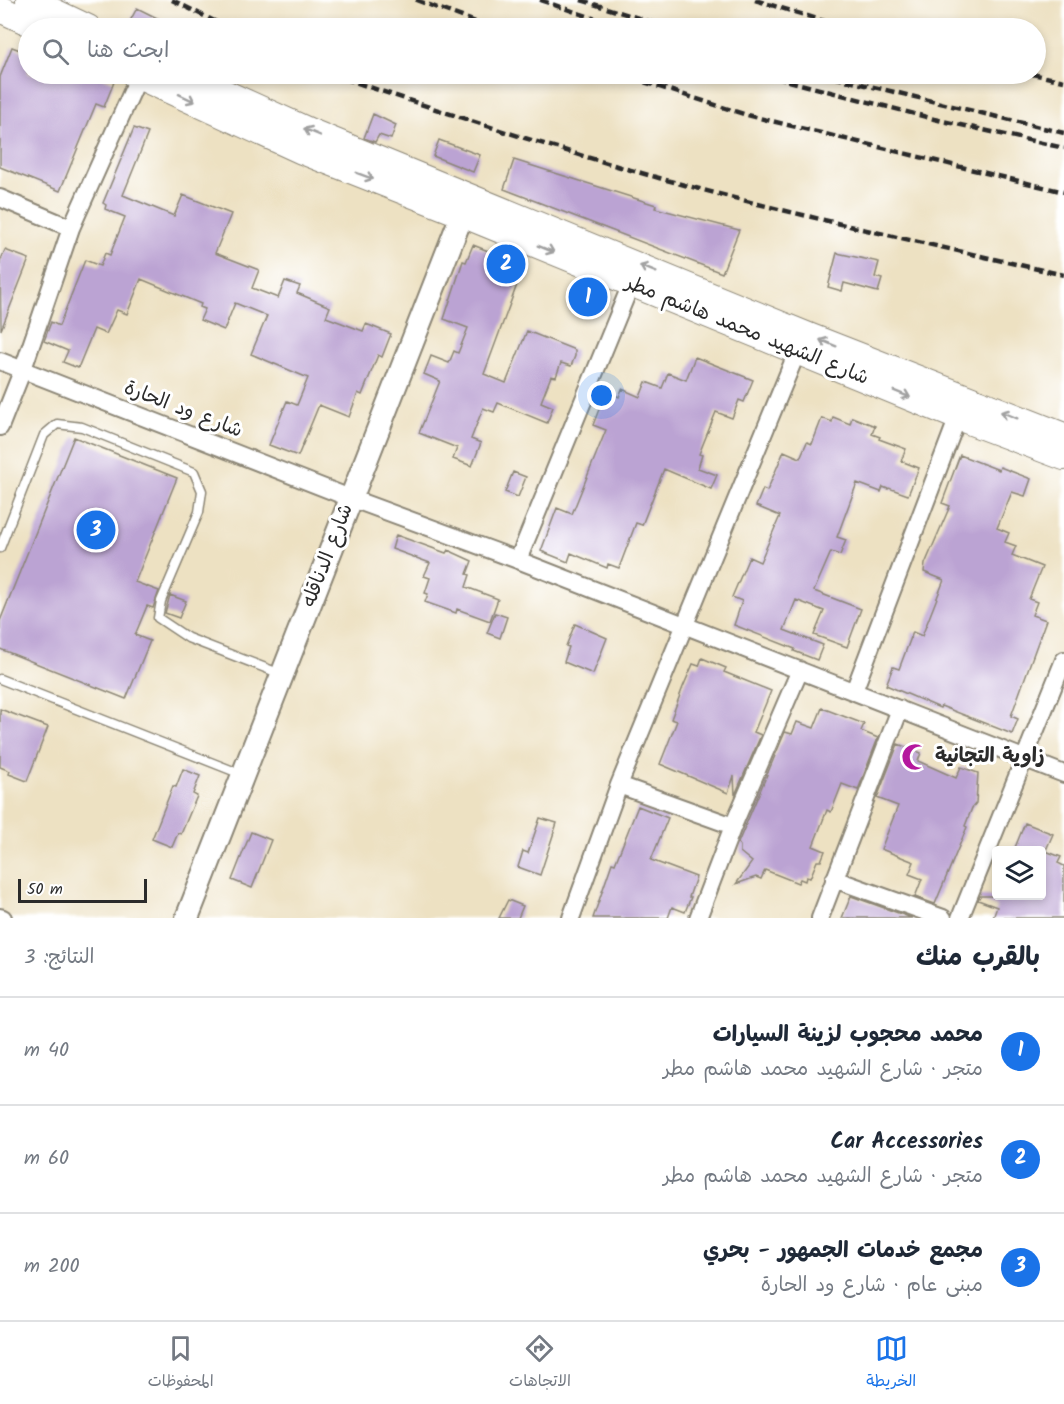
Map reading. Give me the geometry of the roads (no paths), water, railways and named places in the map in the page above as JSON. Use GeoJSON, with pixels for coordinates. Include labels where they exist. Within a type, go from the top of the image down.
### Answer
{"type":"FeatureCollection","features":[{"type":"Feature","properties":{"kind":"main road"},"geometry":{"type":"LineString","coordinates":[[29,0],[67,18]]}},
{"type":"Feature","properties":{"kind":"main road"},"geometry":{"type":"LineString","coordinates":[[0,9],[19,18]]}},
{"type":"Feature","properties":{"kind":"main road","name":"شارع الشهيد محمد هاشم مطر"},"geometry":{"type":"LineString","coordinates":[[155,84],[302,152],[466,205],[1064,436]]}},
{"type":"Feature","properties":{"kind":"main road","name":"شارع الشهيد محمد هاشم مطر"},"geometry":{"type":"LineString","coordinates":[[205,84],[631,284],[958,417],[1064,457]]}},
{"type":"Feature","properties":{"kind":"street"},"geometry":{"type":"LineString","coordinates":[[0,427],[23,369],[71,228],[132,84]]}},
{"type":"Feature","properties":{"kind":"street"},"geometry":{"type":"LineString","coordinates":[[0,198],[71,228]]}},
{"type":"Feature","properties":{"kind":"street","name":"شارع الدناقله"},"geometry":{"type":"LineString","coordinates":[[187,918],[466,205]]}},
{"type":"Feature","properties":{"kind":"street"},"geometry":{"type":"LineString","coordinates":[[518,560],[631,284]]}},
{"type":"Feature","properties":{"kind":"street"},"geometry":{"type":"LineString","coordinates":[[571,918],[619,785],[797,352]]}},
{"type":"Feature","properties":{"kind":"street","name":"شارع ود الحارة"},"geometry":{"type":"LineString","coordinates":[[0,361],[350,498],[518,560],[1064,774]]}},
{"type":"Feature","properties":{"kind":"street"},"geometry":{"type":"LineString","coordinates":[[854,691],[958,417]]}},
{"type":"Feature","properties":{"kind":"street"},"geometry":{"type":"LineString","coordinates":[[960,918],[1064,660]]}},
{"type":"Feature","properties":{"kind":"street"},"geometry":{"type":"LineString","coordinates":[[698,918],[733,826],[800,670]]}},
{"type":"Feature","properties":{"kind":"street"},"geometry":{"type":"LineString","coordinates":[[820,918],[900,709]]}},
{"type":"Feature","properties":{"kind":"street"},"geometry":{"type":"LineString","coordinates":[[619,785],[733,826]]}},
{"type":"Feature","properties":{"kind":"street"},"geometry":{"type":"LineString","coordinates":[[834,879],[943,918]]}},
{"type":"Feature","properties":{"kind":"lane"},"geometry":{"type":"LineString","coordinates":[[0,548],[44,435],[57,424],[82,427],[194,472],[202,491],[199,512],[161,601],[158,618],[188,638],[282,675]]}},
{"type":"Feature","properties":{"kind":"lane"},"geometry":{"type":"LineString","coordinates":[[0,679],[244,775]]}},
{"type":"Feature","properties":{"kind":"railway"},"geometry":{"type":"LineString","coordinates":[[172,0],[208,18]]}},
{"type":"Feature","properties":{"kind":"railway"},"geometry":{"type":"LineString","coordinates":[[416,0],[465,18]]}},
{"type":"Feature","properties":{"kind":"railway"},"geometry":{"type":"LineString","coordinates":[[540,0],[593,18]]}},
{"type":"Feature","properties":{"kind":"railway"},"geometry":{"type":"LineString","coordinates":[[581,0],[638,18]]}},
{"type":"Feature","properties":{"kind":"railway"},"geometry":{"type":"LineString","coordinates":[[755,0],[814,18]]}},
{"type":"Feature","properties":{"kind":"railway"},"geometry":{"type":"LineString","coordinates":[[1046,77],[1064,81]]}},
{"type":"Feature","properties":{"kind":"railway"},"geometry":{"type":"LineString","coordinates":[[361,84],[576,154],[709,192],[1064,275]]}},
{"type":"Feature","properties":{"kind":"railway"},"geometry":{"type":"LineString","coordinates":[[650,84],[747,115],[1064,192]]}},
{"type":"Feature","properties":{"kind":"railway"},"geometry":{"type":"LineString","coordinates":[[800,84],[934,119],[1064,148]]}},
{"type":"Feature","properties":{"kind":"railway"},"geometry":{"type":"LineString","coordinates":[[861,84],[1064,133]]}},
{"type":"Feature","properties":{"kind":"place","name":"Car Accessories"},"geometry":{"type":"Point","coordinates":[506,264]}},
{"type":"Feature","properties":{"kind":"place","name":"محمد محجوب لزينة السيارات"},"geometry":{"type":"Point","coordinates":[588,297]}},
{"type":"Feature","properties":{"kind":"place","name":"مجمع خدمات الجمهور - بحري"},"geometry":{"type":"Point","coordinates":[96,530]}},
{"type":"Feature","properties":{"kind":"place","name":"زاوية التجانية"},"geometry":{"type":"Point","coordinates":[915,757]}}]}
